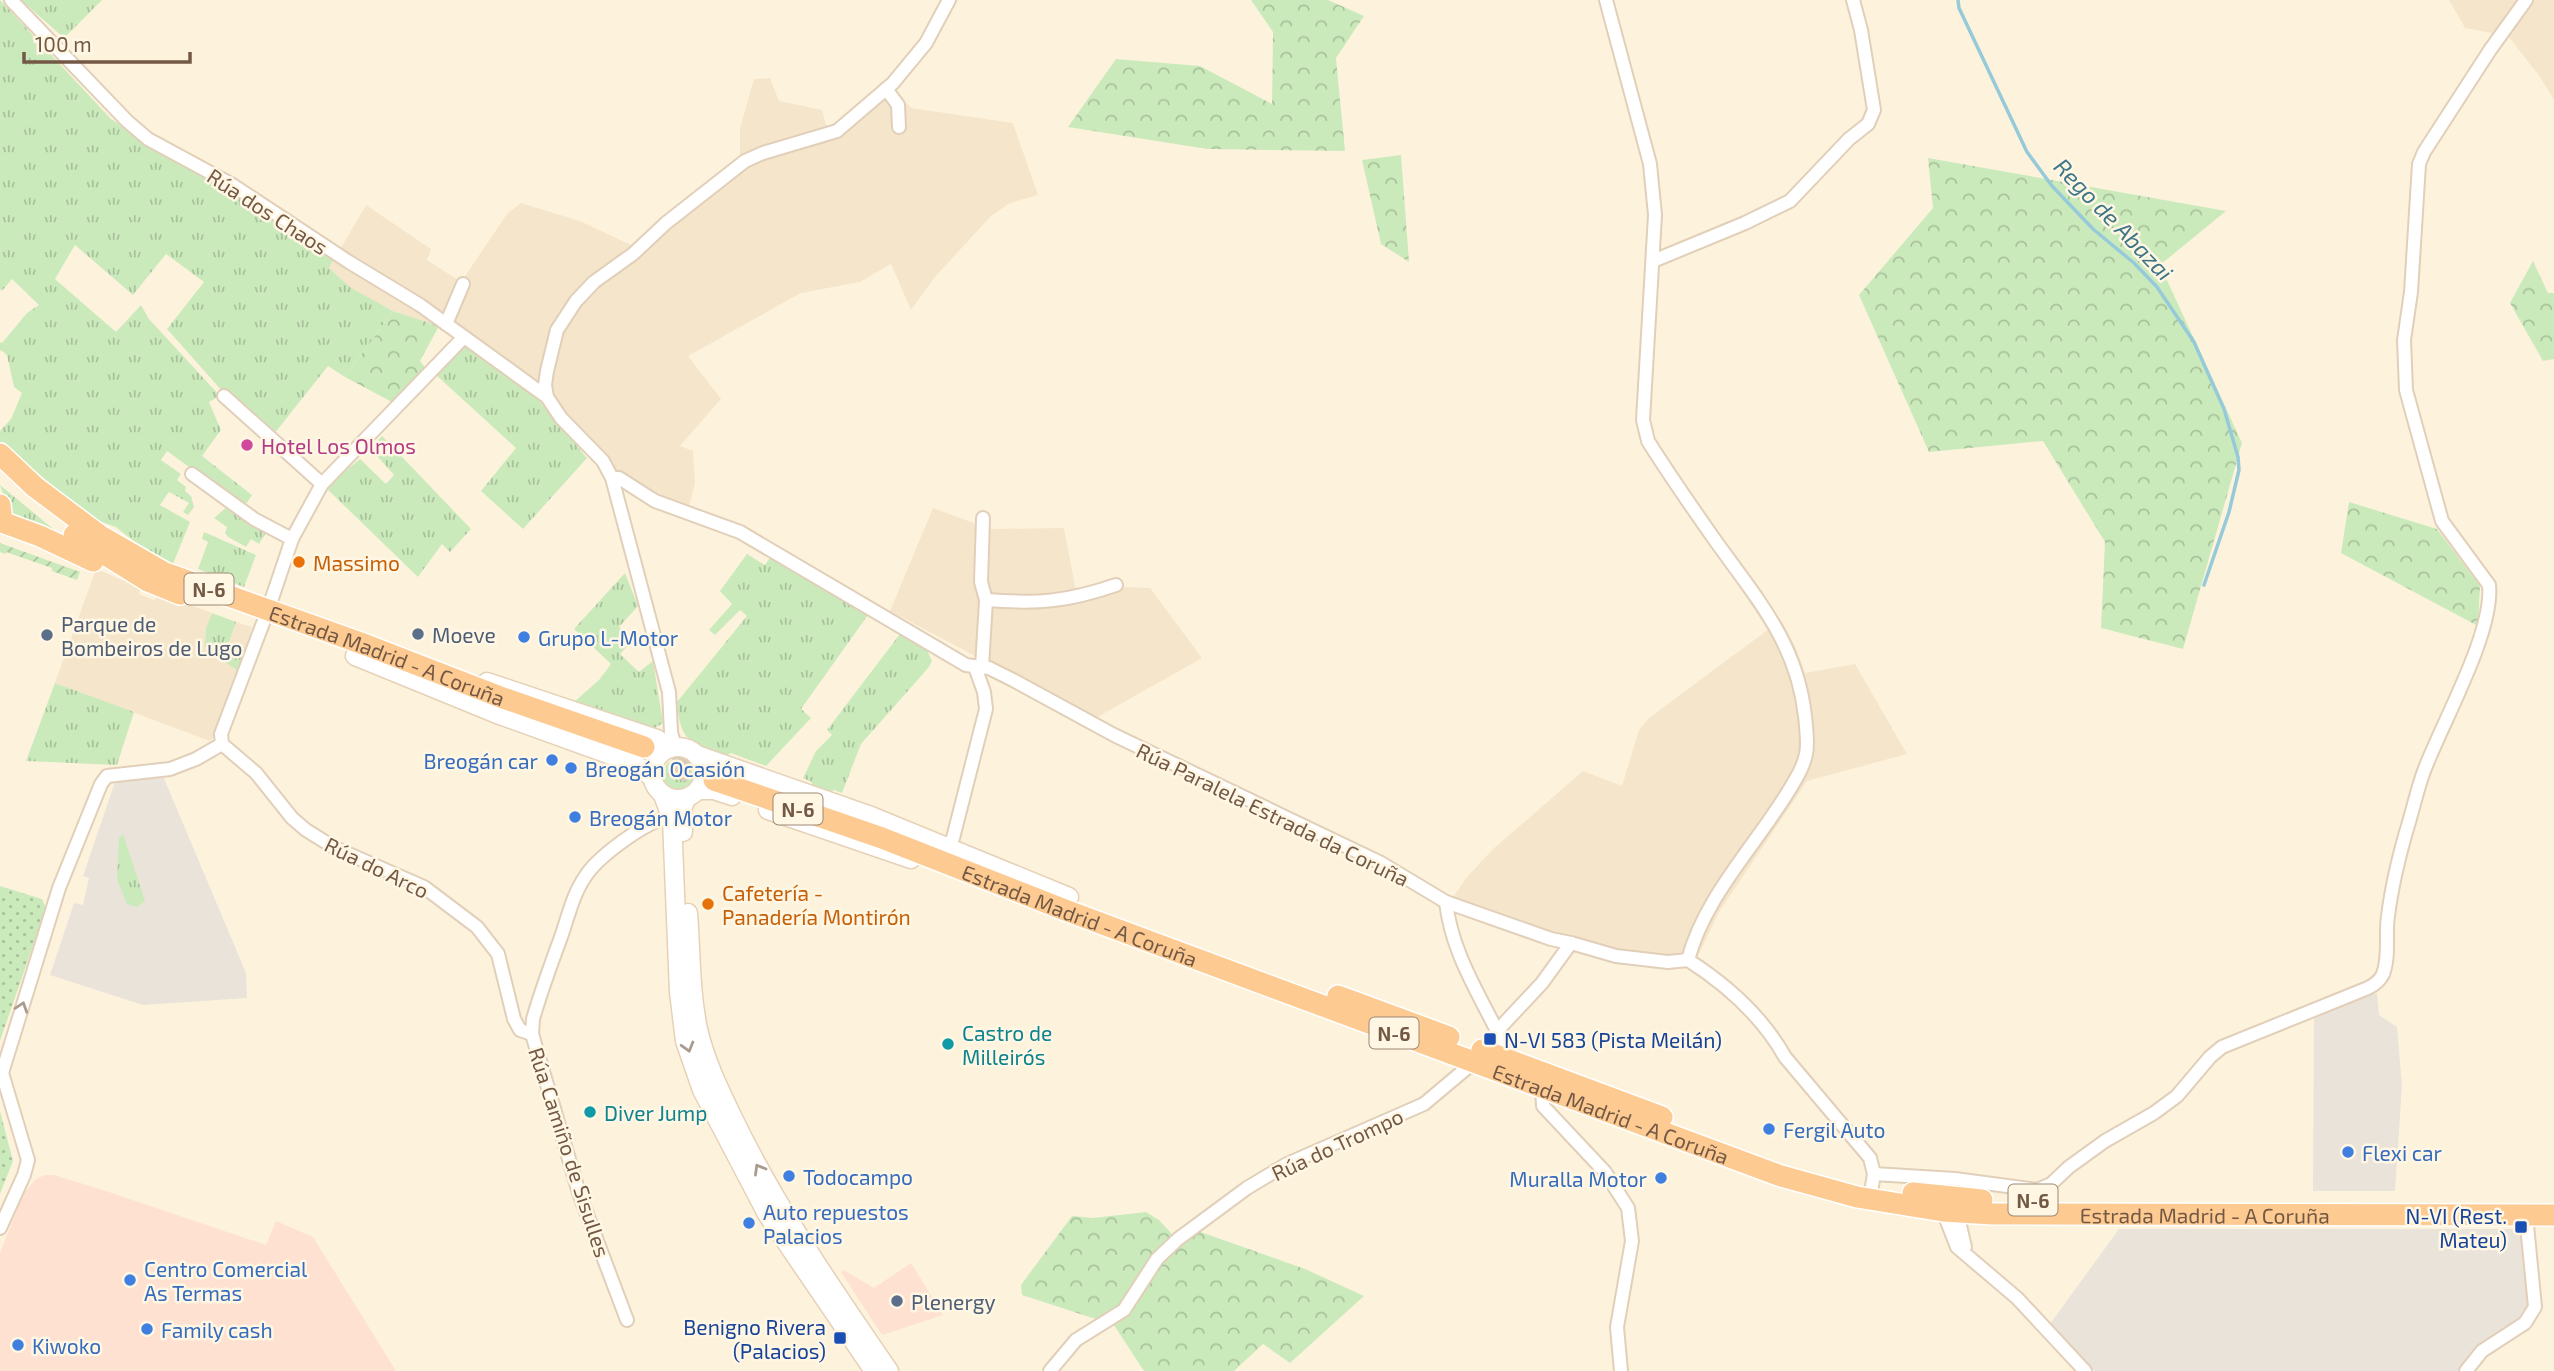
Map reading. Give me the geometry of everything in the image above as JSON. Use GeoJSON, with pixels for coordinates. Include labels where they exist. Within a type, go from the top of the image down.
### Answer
{"type":"FeatureCollection","features":[{"type":"Feature","properties":{"kind":"highway","name":"Estrada Madrid - A Coruña"},"geometry":{"type":"LineString","coordinates":[[0,454],[64,510],[130,554],[266,617]]}},
{"type":"Feature","properties":{"kind":"highway","name":"Estrada Madrid - A Coruña"},"geometry":{"type":"LineString","coordinates":[[0,473],[67,530],[96,551],[148,581],[266,617],[503,698],[642,751]]}},
{"type":"Feature","properties":{"kind":"highway","name":"N-6"},"geometry":{"type":"LineString","coordinates":[[1,516],[115,571],[148,581]]}},
{"type":"Feature","properties":{"kind":"highway","name":"Estrada Madrid - A Coruña"},"geometry":{"type":"LineString","coordinates":[[704,785],[881,838],[1067,903],[1484,1058],[1773,1157],[1824,1174],[1873,1180],[1897,1191],[1979,1200],[2041,1194],[2554,1202]]}},
{"type":"Feature","properties":{"kind":"highway","name":"Estrada Madrid - A Coruña"},"geometry":{"type":"LineString","coordinates":[[1484,1058],[1542,1087],[1778,1175],[1857,1197],[1951,1216],[2554,1216]]}},
{"type":"Feature","properties":{"kind":"main road"},"geometry":{"type":"LineString","coordinates":[[360,650],[541,700],[657,739],[673,747],[683,747],[697,755],[948,846],[1067,903]]}},
{"type":"Feature","properties":{"kind":"main road"},"geometry":{"type":"LineString","coordinates":[[360,650],[497,714],[633,762],[652,777],[657,790],[670,799],[704,785]]}},
{"type":"Feature","properties":{"kind":"main road"},"geometry":{"type":"LineString","coordinates":[[652,777],[656,759],[673,747]]}},
{"type":"Feature","properties":{"kind":"main road"},"geometry":{"type":"LineString","coordinates":[[697,755],[702,761],[704,785],[682,820],[694,1008],[698,1031],[714,1078],[749,1152],[780,1206],[889,1371]]}},
{"type":"Feature","properties":{"kind":"main road"},"geometry":{"type":"LineString","coordinates":[[615,756],[645,790],[662,819],[675,858]]}},
{"type":"Feature","properties":{"kind":"main road"},"geometry":{"type":"LineString","coordinates":[[663,795],[672,819],[679,992],[685,1041],[702,1090],[767,1214],[874,1371]]}},
{"type":"Feature","properties":{"kind":"street","name":"Rúa dos Chaos"},"geometry":{"type":"LineString","coordinates":[[11,0],[127,121],[148,139],[231,184],[446,324],[547,397],[561,418],[603,461],[612,478]]}},
{"type":"Feature","properties":{"kind":"street"},"geometry":{"type":"LineString","coordinates":[[547,397],[547,371],[557,330],[576,301],[594,282],[633,254],[667,223],[745,161],[774,149],[836,131],[886,89],[926,43],[949,0]]}},
{"type":"Feature","properties":{"kind":"street"},"geometry":{"type":"LineString","coordinates":[[1606,0],[1650,164],[1655,215],[1643,420],[1648,442],[1766,611],[1787,646],[1797,672],[1808,739],[1807,758],[1794,783],[1695,935],[1688,960],[1711,975],[1750,1008],[1775,1038],[1785,1057],[1870,1158],[1873,1180],[1944,1182],[2037,1190],[2041,1194],[2076,1162],[2105,1141],[2154,1113],[2177,1096],[2222,1047],[2368,988],[2376,984],[2383,974],[2388,916],[2400,852],[2424,772],[2478,644],[2490,596],[2489,585],[2456,544],[2442,521],[2406,390],[2403,340],[2411,292],[2416,181],[2424,152],[2526,0]]}},
{"type":"Feature","properties":{"kind":"street"},"geometry":{"type":"LineString","coordinates":[[1653,261],[1790,201],[1849,139],[1868,124],[1874,110],[1861,30],[1853,0]]}},
{"type":"Feature","properties":{"kind":"street"},"geometry":{"type":"LineString","coordinates":[[886,89],[898,105],[899,127]]}},
{"type":"Feature","properties":{"kind":"street"},"geometry":{"type":"LineString","coordinates":[[446,324],[463,284]]}},
{"type":"Feature","properties":{"kind":"street"},"geometry":{"type":"LineString","coordinates":[[0,1228],[28,1160],[1,1072],[59,887],[101,784],[107,776],[170,769],[196,759],[222,744],[221,734],[266,617],[292,539],[322,484],[464,337]]}},
{"type":"Feature","properties":{"kind":"street"},"geometry":{"type":"LineString","coordinates":[[224,396],[322,484]]}},
{"type":"Feature","properties":{"kind":"street"},"geometry":{"type":"LineString","coordinates":[[192,474],[254,519],[292,539]]}},
{"type":"Feature","properties":{"kind":"street"},"geometry":{"type":"LineString","coordinates":[[612,478],[669,692],[673,747]]}},
{"type":"Feature","properties":{"kind":"street","name":"Rúa Paralela Estrada da Coruña"},"geometry":{"type":"LineString","coordinates":[[612,478],[619,478],[655,501],[740,532],[954,658],[1013,680],[1114,735],[1381,863],[1446,902],[1551,939],[1616,956],[1668,962],[1688,960]]}},
{"type":"Feature","properties":{"kind":"street"},"geometry":{"type":"LineString","coordinates":[[948,846],[953,838],[986,709],[978,667],[986,600],[981,582],[983,518]]}},
{"type":"Feature","properties":{"kind":"street"},"geometry":{"type":"LineString","coordinates":[[986,600],[1020,603],[1066,601],[1116,585]]}},
{"type":"Feature","properties":{"kind":"street","name":"Rúa do Arco"},"geometry":{"type":"LineString","coordinates":[[222,744],[256,773],[292,818],[306,830],[335,848],[424,887],[477,927],[498,954],[514,1019],[520,1030],[532,1034]]}},
{"type":"Feature","properties":{"kind":"street","name":"Rúa Camiño de Sisulles"},"geometry":{"type":"LineString","coordinates":[[627,1320],[579,1194],[532,1034],[533,1019],[584,877],[613,848],[662,819]]}},
{"type":"Feature","properties":{"kind":"street"},"geometry":{"type":"LineString","coordinates":[[1446,902],[1457,952],[1497,1031],[1499,1043],[1484,1058]]}},
{"type":"Feature","properties":{"kind":"street"},"geometry":{"type":"LineString","coordinates":[[1497,1031],[1542,984],[1571,943]]}},
{"type":"Feature","properties":{"kind":"street","name":"Rúa do Trompo"},"geometry":{"type":"LineString","coordinates":[[1050,1371],[1076,1340],[1124,1310],[1157,1259],[1178,1239],[1247,1188],[1287,1164],[1424,1104],[1484,1058]]}},
{"type":"Feature","properties":{"kind":"street"},"geometry":{"type":"LineString","coordinates":[[1542,1087],[1543,1106],[1605,1172],[1628,1208],[1632,1241],[1617,1327],[1621,1371]]}},
{"type":"Feature","properties":{"kind":"street"},"geometry":{"type":"LineString","coordinates":[[1951,1216],[1953,1242],[2017,1298],[2085,1371]]}},
{"type":"Feature","properties":{"kind":"street"},"geometry":{"type":"LineString","coordinates":[[1951,1216],[1965,1247],[1962,1251]]}},
{"type":"Feature","properties":{"kind":"street"},"geometry":{"type":"LineString","coordinates":[[2466,1371],[2482,1351],[2525,1323],[2535,1307],[2526,1216]]}},
{"type":"Feature","properties":{"kind":"shaded area"},"geometry":{"type":"Polygon","coordinates":[[[2449,0],[2554,0],[2554,100],[2508,36],[2465,28],[2449,0]]]}},
{"type":"Feature","properties":{"kind":"shaded area"},"geometry":{"type":"Polygon","coordinates":[[[770,78],[779,101],[822,110],[827,128],[837,123],[846,125],[895,90],[911,108],[1013,123],[1038,195],[1010,203],[991,216],[935,277],[911,310],[891,264],[860,282],[801,293],[688,356],[721,399],[680,446],[693,451],[695,483],[688,510],[648,493],[611,470],[561,425],[536,395],[439,326],[393,311],[351,289],[329,268],[366,205],[431,249],[427,260],[461,282],[507,214],[521,203],[580,221],[633,246],[740,157],[740,128],[754,79],[770,78]]]}},
{"type":"Feature","properties":{"kind":"shaded area"},"geometry":{"type":"Polygon","coordinates":[[[933,508],[990,529],[1064,528],[1078,602],[1123,587],[1150,588],[1202,658],[1094,719],[890,611],[933,508]]]}},
{"type":"Feature","properties":{"kind":"shaded area"},"geometry":{"type":"Polygon","coordinates":[[[96,569],[141,588],[139,594],[154,600],[160,594],[212,613],[206,628],[239,672],[216,734],[210,741],[55,683],[96,569]]]}},
{"type":"Feature","properties":{"kind":"shaded area"},"geometry":{"type":"Polygon","coordinates":[[[1781,620],[1805,673],[1855,664],[1907,754],[1807,781],[1719,912],[1698,956],[1666,957],[1615,953],[1451,900],[1467,877],[1493,849],[1583,771],[1622,786],[1639,730],[1649,718],[1781,620]]]}},
{"type":"Feature","properties":{"kind":"shaded area"},"geometry":{"type":"Polygon","coordinates":[[[236,622],[252,627],[244,658],[228,645],[236,622]]]}},
{"type":"Feature","properties":{"kind":"shaded area"},"geometry":{"type":"Polygon","coordinates":[[[163,776],[246,973],[247,998],[143,1005],[50,975],[74,903],[83,905],[89,878],[83,876],[116,779],[163,776]]]}},
{"type":"Feature","properties":{"kind":"shaded area"},"geometry":{"type":"Polygon","coordinates":[[[2377,993],[2379,1015],[2397,1027],[2402,1086],[2395,1191],[2313,1191],[2314,1015],[2377,993]]]}},
{"type":"Feature","properties":{"kind":"shaded area","name":"Centro Comercial As Termas"},"geometry":{"type":"Polygon","coordinates":[[[54,1175],[103,1190],[266,1245],[276,1221],[313,1237],[396,1371],[0,1371],[0,1253],[23,1194],[36,1179],[54,1175]]]}},
{"type":"Feature","properties":{"kind":"shaded area"},"geometry":{"type":"Polygon","coordinates":[[[2119,1229],[2531,1229],[2537,1311],[2461,1371],[2095,1371],[2050,1324],[2119,1229]]]}},
{"type":"Feature","properties":{"kind":"shaded area","name":"Plenergy"},"geometry":{"type":"Polygon","coordinates":[[[911,1263],[943,1315],[882,1335],[841,1272],[844,1270],[874,1288],[911,1263]]]}},
{"type":"Feature","properties":{"kind":"green space"},"geometry":{"type":"Polygon","coordinates":[[[0,0],[111,119],[224,185],[335,257],[329,268],[351,288],[393,311],[345,377],[328,366],[274,434],[223,392],[167,329],[204,282],[166,254],[133,295],[75,245],[55,279],[116,332],[141,305],[149,319],[220,396],[209,402],[221,430],[202,456],[252,495],[244,507],[167,451],[161,460],[181,474],[177,480],[186,487],[185,491],[191,496],[194,507],[188,515],[183,512],[189,503],[169,492],[160,505],[190,522],[173,564],[146,551],[116,527],[93,519],[0,442],[0,431],[11,419],[22,393],[14,387],[7,355],[1,350],[0,352],[0,342],[2,343],[27,313],[39,305],[12,279],[2,291],[0,289],[0,0]]]}},
{"type":"Feature","properties":{"kind":"green space"},"geometry":{"type":"Polygon","coordinates":[[[21,0],[102,0],[64,38],[21,0]]]}},
{"type":"Feature","properties":{"kind":"green space"},"geometry":{"type":"Polygon","coordinates":[[[1251,0],[1328,0],[1364,16],[1336,58],[1345,151],[1207,149],[1068,127],[1116,59],[1200,66],[1272,104],[1273,32],[1251,0]]]}},
{"type":"Feature","properties":{"kind":"green space"},"geometry":{"type":"Polygon","coordinates":[[[1401,155],[1409,262],[1381,244],[1362,160],[1401,155]]]}},
{"type":"Feature","properties":{"kind":"green space"},"geometry":{"type":"Polygon","coordinates":[[[1928,158],[2226,211],[2160,265],[2242,443],[2183,649],[2101,628],[2105,542],[2043,441],[1929,452],[1859,295],[1933,208],[1928,158]]]}},
{"type":"Feature","properties":{"kind":"green space"},"geometry":{"type":"Polygon","coordinates":[[[2533,261],[2548,293],[2554,293],[2554,359],[2543,361],[2510,303],[2533,261]]]}},
{"type":"Feature","properties":{"kind":"green space"},"geometry":{"type":"Polygon","coordinates":[[[393,311],[439,326],[420,361],[427,370],[392,402],[345,377],[393,311]]]}},
{"type":"Feature","properties":{"kind":"green space"},"geometry":{"type":"Polygon","coordinates":[[[471,340],[535,396],[587,458],[523,529],[481,491],[516,448],[436,375],[465,341],[471,340]]]}},
{"type":"Feature","properties":{"kind":"green space"},"geometry":{"type":"Polygon","coordinates":[[[382,436],[471,529],[450,552],[442,544],[418,577],[325,487],[360,459],[386,484],[394,475],[371,449],[382,436]]]}},
{"type":"Feature","properties":{"kind":"green space"},"geometry":{"type":"Polygon","coordinates":[[[0,485],[63,537],[12,519],[0,485]]]}},
{"type":"Feature","properties":{"kind":"green space"},"geometry":{"type":"Polygon","coordinates":[[[2349,502],[2437,529],[2480,586],[2478,626],[2341,553],[2349,502]]]}},
{"type":"Feature","properties":{"kind":"green space"},"geometry":{"type":"Polygon","coordinates":[[[228,506],[267,531],[259,544],[251,539],[246,547],[228,537],[225,533],[227,527],[214,518],[228,506]]]}},
{"type":"Feature","properties":{"kind":"green space"},"geometry":{"type":"Polygon","coordinates":[[[204,532],[256,555],[244,587],[198,569],[208,542],[202,539],[204,532]]]}},
{"type":"Feature","properties":{"kind":"green space"},"geometry":{"type":"Polygon","coordinates":[[[0,543],[80,572],[77,580],[52,571],[52,568],[0,552],[0,543]]]}},
{"type":"Feature","properties":{"kind":"green space"},"geometry":{"type":"Polygon","coordinates":[[[747,554],[765,565],[771,556],[868,615],[801,709],[811,718],[766,766],[731,753],[724,757],[695,744],[684,733],[678,715],[677,702],[747,616],[740,610],[715,635],[709,630],[732,604],[720,591],[747,554]]]}},
{"type":"Feature","properties":{"kind":"green space"},"geometry":{"type":"Polygon","coordinates":[[[625,573],[638,606],[619,627],[633,640],[620,654],[639,672],[653,661],[663,723],[655,728],[647,729],[573,703],[599,680],[611,664],[574,629],[625,573]]]}},
{"type":"Feature","properties":{"kind":"green space"},"geometry":{"type":"Polygon","coordinates":[[[212,613],[236,622],[228,645],[244,658],[239,672],[205,647],[206,628],[212,613]]]}},
{"type":"Feature","properties":{"kind":"green space"},"geometry":{"type":"Polygon","coordinates":[[[900,634],[926,648],[932,661],[929,667],[861,744],[842,793],[834,790],[829,793],[812,787],[812,782],[803,778],[816,751],[832,735],[827,730],[900,634]]]}},
{"type":"Feature","properties":{"kind":"green space"},"geometry":{"type":"Polygon","coordinates":[[[55,683],[134,712],[117,765],[26,761],[55,683]]]}},
{"type":"Feature","properties":{"kind":"green space"},"geometry":{"type":"Polygon","coordinates":[[[678,759],[684,760],[692,768],[692,780],[684,788],[678,789],[672,788],[664,780],[663,774],[664,768],[672,760],[678,759]]]}},
{"type":"Feature","properties":{"kind":"green space"},"geometry":{"type":"Polygon","coordinates":[[[123,834],[145,901],[137,907],[127,904],[117,880],[119,838],[123,834]]]}},
{"type":"Feature","properties":{"kind":"green space"},"geometry":{"type":"Polygon","coordinates":[[[0,886],[42,899],[46,908],[0,1041],[0,886]]]}},
{"type":"Feature","properties":{"kind":"green space"},"geometry":{"type":"Polygon","coordinates":[[[0,1111],[13,1161],[0,1194],[0,1111]]]}},
{"type":"Feature","properties":{"kind":"green space"},"geometry":{"type":"Polygon","coordinates":[[[1146,1212],[1159,1220],[1180,1243],[1195,1230],[1305,1269],[1364,1296],[1290,1363],[1263,1344],[1234,1371],[1144,1371],[1112,1322],[1022,1295],[1021,1285],[1072,1216],[1093,1218],[1146,1212]]]}},
{"type":"Feature","properties":{"kind":"waterway","name":"Rego de Abazai"},"geometry":{"type":"LineString","coordinates":[[1958,0],[1959,8],[2027,152],[2052,186],[2093,229],[2134,263],[2157,287],[2194,342],[2224,409],[2238,457],[2239,470],[2229,512],[2204,585]]}},
{"type":"Feature","properties":{"kind":"tunnel"},"geometry":{"type":"LineString","coordinates":[[641,755],[714,780]]}},
{"type":"Feature","properties":{"kind":"place","name":"Hotel Los Olmos"},"geometry":{"type":"Point","coordinates":[247,445]}},
{"type":"Feature","properties":{"kind":"place","name":"Massimo"},"geometry":{"type":"Point","coordinates":[299,562]}},
{"type":"Feature","properties":{"kind":"place","name":"Moeve"},"geometry":{"type":"Point","coordinates":[418,634]}},
{"type":"Feature","properties":{"kind":"place","name":"Parque de Bombeiros de Lugo"},"geometry":{"type":"Point","coordinates":[47,635]}},
{"type":"Feature","properties":{"kind":"place","name":"Grupo L-Motor"},"geometry":{"type":"Point","coordinates":[524,637]}},
{"type":"Feature","properties":{"kind":"place","name":"Breogán car"},"geometry":{"type":"Point","coordinates":[552,760]}},
{"type":"Feature","properties":{"kind":"place","name":"Breogán Ocasión"},"geometry":{"type":"Point","coordinates":[571,768]}},
{"type":"Feature","properties":{"kind":"place","name":"Breogán Motor"},"geometry":{"type":"Point","coordinates":[575,817]}},
{"type":"Feature","properties":{"kind":"place","name":"Cafetería - Panadería Montirón"},"geometry":{"type":"Point","coordinates":[708,904]}},
{"type":"Feature","properties":{"kind":"place","name":"N-VI 583 (Pista Meilán)"},"geometry":{"type":"Point","coordinates":[1490,1039]}},
{"type":"Feature","properties":{"kind":"place","name":"Castro de Milleirós"},"geometry":{"type":"Point","coordinates":[948,1044]}},
{"type":"Feature","properties":{"kind":"place","name":"Diver Jump"},"geometry":{"type":"Point","coordinates":[590,1112]}},
{"type":"Feature","properties":{"kind":"place","name":"Fergil Auto"},"geometry":{"type":"Point","coordinates":[1769,1129]}},
{"type":"Feature","properties":{"kind":"place","name":"Flexi car"},"geometry":{"type":"Point","coordinates":[2348,1152]}},
{"type":"Feature","properties":{"kind":"place","name":"Todocampo"},"geometry":{"type":"Point","coordinates":[789,1176]}},
{"type":"Feature","properties":{"kind":"place","name":"Muralla Motor"},"geometry":{"type":"Point","coordinates":[1661,1178]}},
{"type":"Feature","properties":{"kind":"place","name":"Auto repuestos Palacios"},"geometry":{"type":"Point","coordinates":[749,1223]}},
{"type":"Feature","properties":{"kind":"place","name":"N-VI (Rest. Mateu)"},"geometry":{"type":"Point","coordinates":[2521,1227]}},
{"type":"Feature","properties":{"kind":"place","name":"Centro Comercial As Termas"},"geometry":{"type":"Point","coordinates":[130,1280]}},
{"type":"Feature","properties":{"kind":"place","name":"Plenergy"},"geometry":{"type":"Point","coordinates":[897,1301]}},
{"type":"Feature","properties":{"kind":"place","name":"Family cash"},"geometry":{"type":"Point","coordinates":[147,1329]}},
{"type":"Feature","properties":{"kind":"place","name":"Benigno Rivera (Palacios)"},"geometry":{"type":"Point","coordinates":[840,1338]}},
{"type":"Feature","properties":{"kind":"place","name":"Kiwoko"},"geometry":{"type":"Point","coordinates":[18,1345]}}]}
